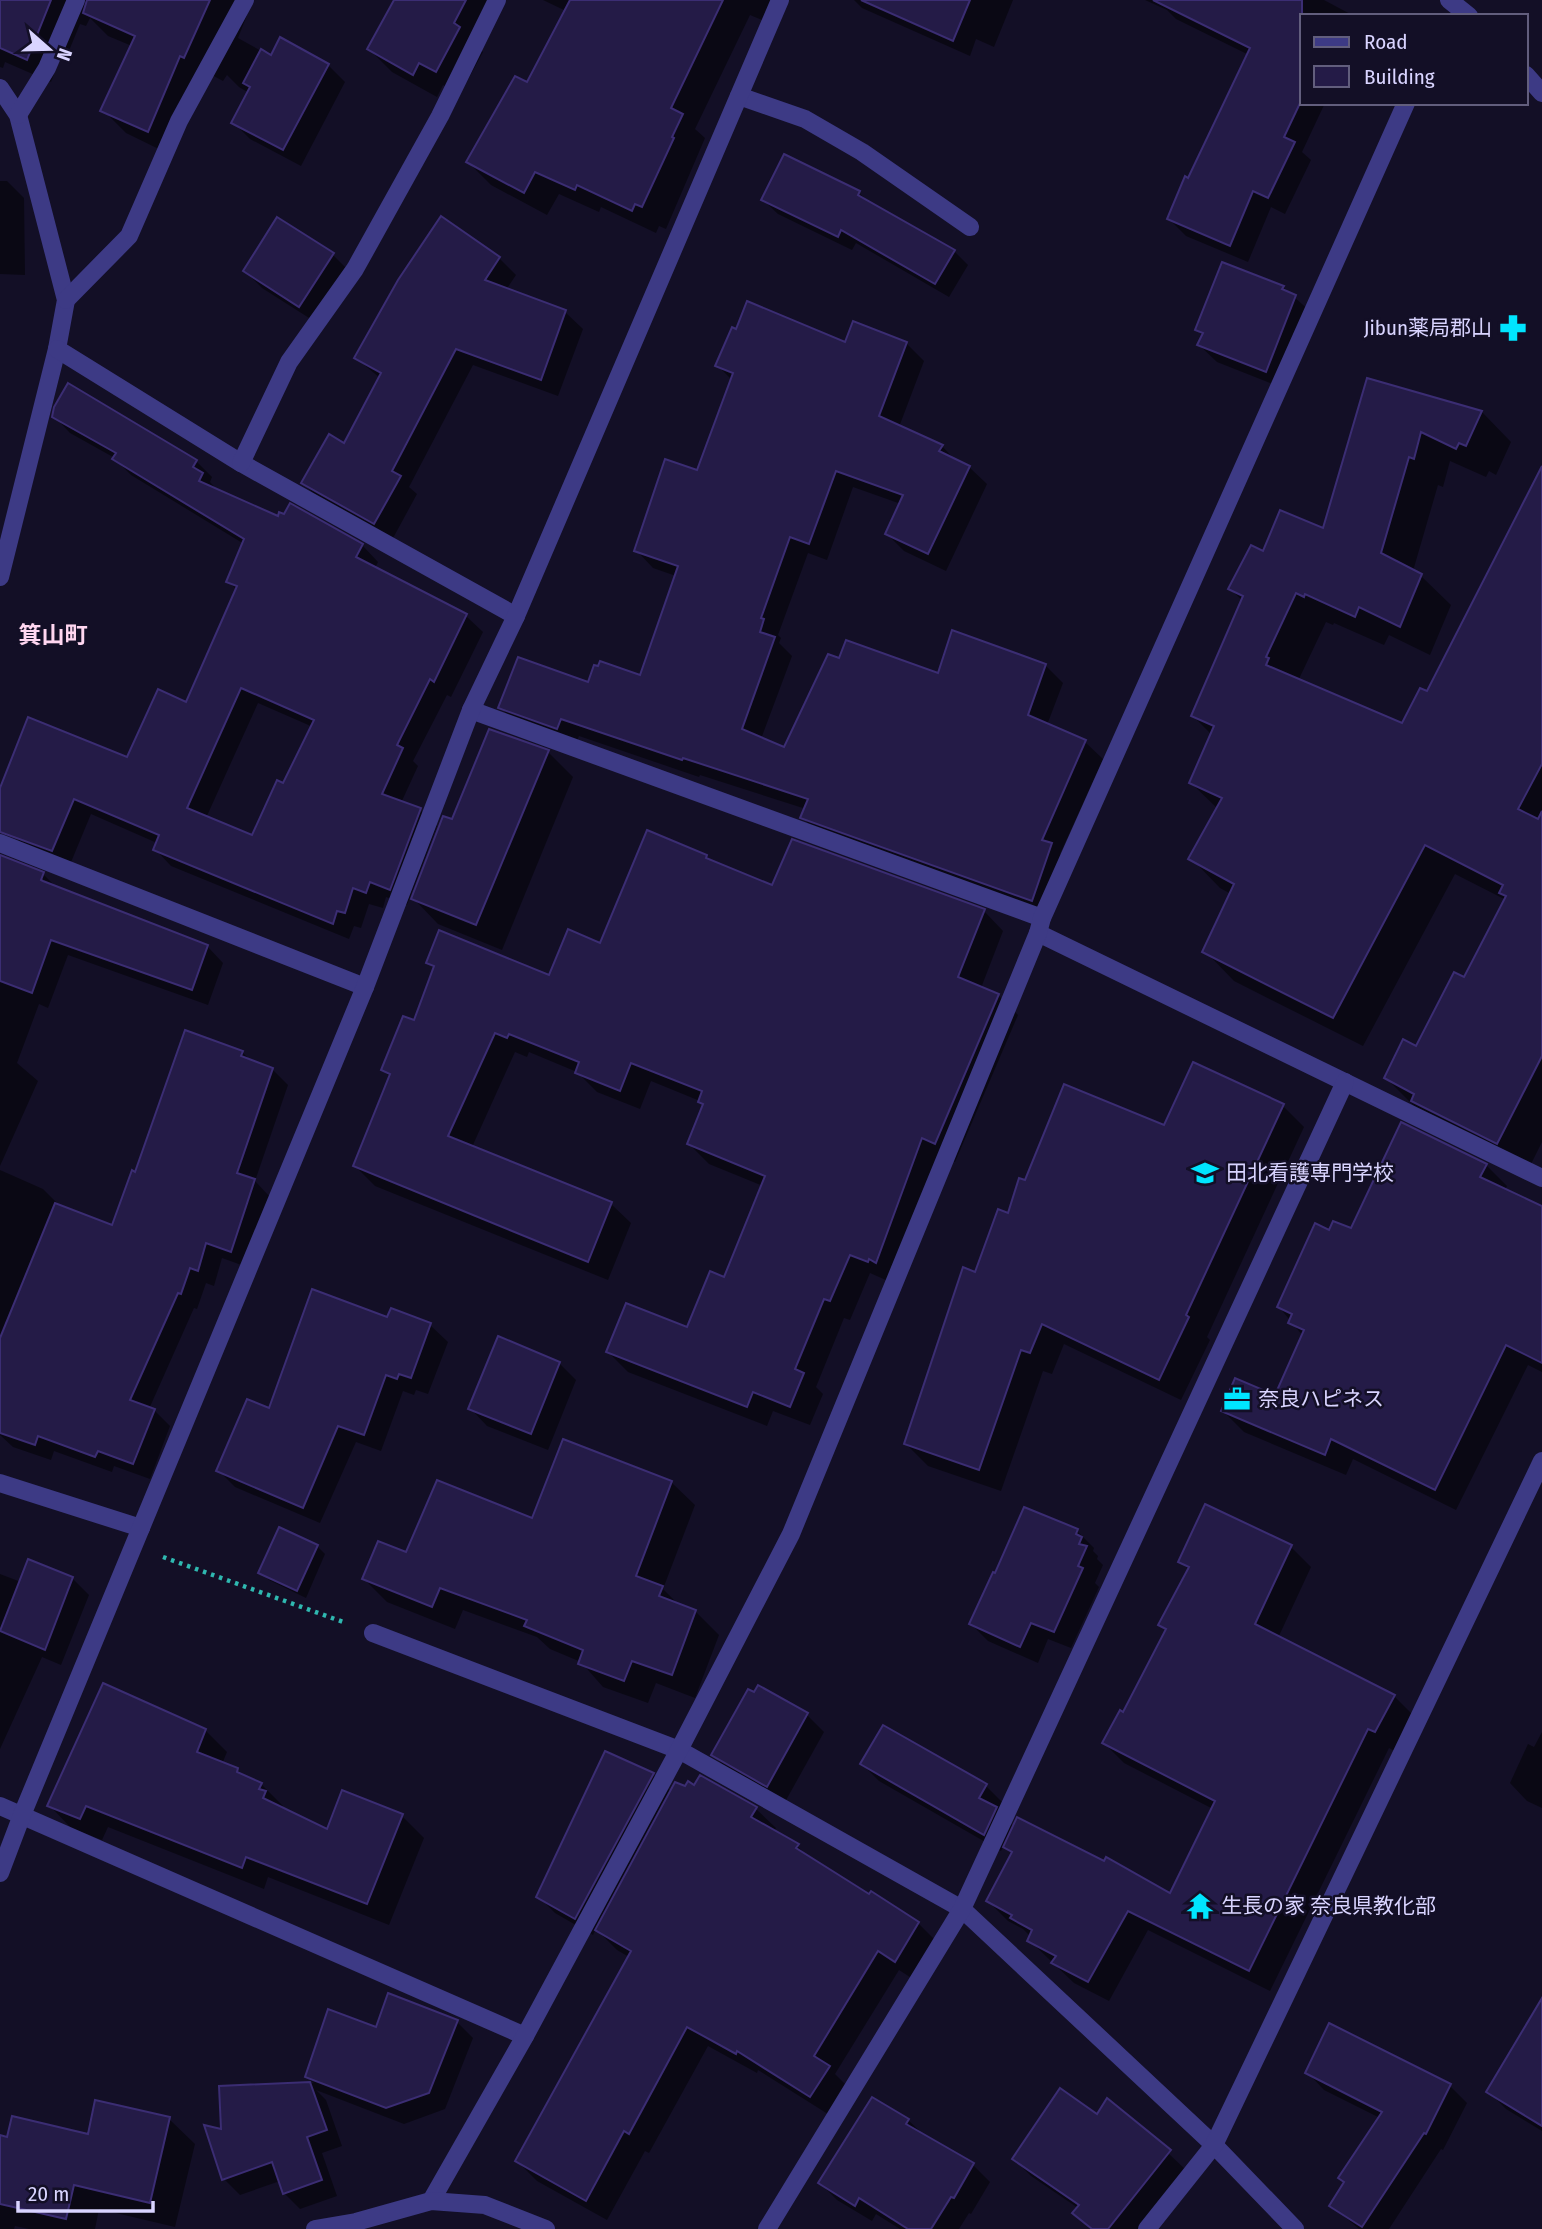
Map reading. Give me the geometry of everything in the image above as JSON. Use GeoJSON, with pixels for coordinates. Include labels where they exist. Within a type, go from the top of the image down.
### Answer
{"type":"FeatureCollection","features":[{"type":"Feature","properties":{"kind":"street"},"geometry":{"type":"LineString","coordinates":[[18,115],[47,68],[76,0]]}},
{"type":"Feature","properties":{"kind":"street"},"geometry":{"type":"LineString","coordinates":[[66,300],[129,236],[179,121],[245,0]]}},
{"type":"Feature","properties":{"kind":"street"},"geometry":{"type":"LineString","coordinates":[[241,463],[289,362],[355,270],[440,116],[497,0]]}},
{"type":"Feature","properties":{"kind":"street"},"geometry":{"type":"LineString","coordinates":[[0,1873],[365,987],[471,710],[516,616],[780,0]]}},
{"type":"Feature","properties":{"kind":"street"},"geometry":{"type":"LineString","coordinates":[[1449,6],[1465,14]]}},
{"type":"Feature","properties":{"kind":"street"},"geometry":{"type":"LineString","coordinates":[[0,88],[18,115],[66,300],[57,349],[0,577]]}},
{"type":"Feature","properties":{"kind":"street"},"geometry":{"type":"LineString","coordinates":[[738,96],[805,119],[862,152],[970,227]]}},
{"type":"Feature","properties":{"kind":"street"},"geometry":{"type":"LineString","coordinates":[[431,2201],[525,2036],[679,1750],[791,1534],[1040,926],[1405,105]]}},
{"type":"Feature","properties":{"kind":"street"},"geometry":{"type":"LineString","coordinates":[[57,349],[241,463],[516,616]]}},
{"type":"Feature","properties":{"kind":"street"},"geometry":{"type":"LineString","coordinates":[[471,710],[1040,926],[1345,1082],[1542,1178]]}},
{"type":"Feature","properties":{"kind":"street"},"geometry":{"type":"LineString","coordinates":[[0,843],[365,987]]}},
{"type":"Feature","properties":{"kind":"street"},"geometry":{"type":"LineString","coordinates":[[767,2229],[962,1909],[1345,1082]]}},
{"type":"Feature","properties":{"kind":"street"},"geometry":{"type":"LineString","coordinates":[[1147,2229],[1214,2145],[1542,1461]]}},
{"type":"Feature","properties":{"kind":"street"},"geometry":{"type":"LineString","coordinates":[[0,1483],[141,1528]]}},
{"type":"Feature","properties":{"kind":"street"},"geometry":{"type":"LineString","coordinates":[[373,1633],[679,1750],[962,1909],[1214,2145],[1295,2229]]}},
{"type":"Feature","properties":{"kind":"street"},"geometry":{"type":"LineString","coordinates":[[0,1806],[525,2036]]}},
{"type":"Feature","properties":{"kind":"street"},"geometry":{"type":"LineString","coordinates":[[315,2229],[355,2225],[431,2201],[485,2205],[546,2229]]}},
{"type":"Feature","properties":{"kind":"path"},"geometry":{"type":"LineString","coordinates":[[133,1546],[373,1633]]}},
{"type":"Feature","properties":{"kind":"building"},"geometry":{"type":"Polygon","coordinates":[[[0,0],[51,0],[27,60],[0,48],[0,0]]]}},
{"type":"Feature","properties":{"kind":"building"},"geometry":{"type":"Polygon","coordinates":[[[87,0],[210,0],[184,58],[180,56],[148,132],[100,111],[135,36],[83,13],[87,0]]]}},
{"type":"Feature","properties":{"kind":"building"},"geometry":{"type":"Polygon","coordinates":[[[394,0],[466,0],[454,23],[460,27],[436,72],[419,63],[413,75],[367,49],[394,0]]]}},
{"type":"Feature","properties":{"kind":"building"},"geometry":{"type":"Polygon","coordinates":[[[570,0],[723,0],[671,108],[683,114],[672,137],[674,138],[642,207],[635,204],[632,211],[577,185],[575,190],[535,172],[524,193],[466,162],[515,76],[527,82],[570,0]]]}},
{"type":"Feature","properties":{"kind":"building"},"geometry":{"type":"Polygon","coordinates":[[[861,0],[970,0],[953,41],[861,0]]]}},
{"type":"Feature","properties":{"kind":"building"},"geometry":{"type":"Polygon","coordinates":[[[1153,0],[1302,0],[1300,103],[1284,137],[1295,142],[1268,198],[1253,191],[1230,246],[1167,219],[1185,176],[1188,178],[1250,48],[1153,0]]]}},
{"type":"Feature","properties":{"kind":"building"},"geometry":{"type":"Polygon","coordinates":[[[280,37],[329,64],[283,150],[231,123],[250,87],[243,83],[261,49],[271,55],[280,37]]]}},
{"type":"Feature","properties":{"kind":"building"},"geometry":{"type":"Polygon","coordinates":[[[784,154],[860,191],[858,195],[955,250],[935,284],[841,230],[838,237],[761,200],[784,154]]]}},
{"type":"Feature","properties":{"kind":"building"},"geometry":{"type":"Polygon","coordinates":[[[441,216],[500,257],[485,280],[566,310],[541,380],[456,349],[392,471],[401,476],[374,524],[301,483],[329,434],[344,443],[381,373],[354,358],[398,280],[441,216]]]}},
{"type":"Feature","properties":{"kind":"building"},"geometry":{"type":"Polygon","coordinates":[[[277,217],[334,253],[299,307],[243,271],[277,217]]]}},
{"type":"Feature","properties":{"kind":"building"},"geometry":{"type":"Polygon","coordinates":[[[1222,262],[1284,286],[1282,289],[1296,295],[1266,372],[1197,345],[1203,333],[1195,330],[1222,262]]]}},
{"type":"Feature","properties":{"kind":"building"},"geometry":{"type":"Polygon","coordinates":[[[747,301],[845,342],[853,321],[907,342],[879,416],[943,445],[939,451],[970,466],[928,554],[885,534],[903,495],[836,471],[809,544],[790,537],[761,618],[764,619],[760,632],[775,637],[742,729],[784,747],[828,654],[839,658],[846,640],[938,673],[952,630],[1046,664],[1028,715],[1086,740],[1042,840],[1052,843],[1032,901],[800,818],[808,799],[561,719],[557,729],[498,708],[518,657],[588,682],[594,665],[598,666],[600,661],[640,675],[678,566],[634,551],[665,459],[697,470],[733,373],[715,366],[732,327],[736,329],[747,301]]]}},
{"type":"Feature","properties":{"kind":"building"},"geometry":{"type":"Polygon","coordinates":[[[1367,378],[1482,411],[1466,446],[1459,443],[1456,449],[1421,432],[1414,459],[1409,457],[1381,553],[1422,574],[1400,627],[1359,607],[1355,617],[1305,594],[1304,597],[1296,593],[1266,657],[1269,658],[1266,665],[1402,723],[1420,688],[1427,691],[1542,466],[1542,764],[1518,809],[1538,819],[1542,811],[1542,1056],[1497,1144],[1411,1101],[1414,1094],[1384,1078],[1403,1039],[1416,1046],[1454,972],[1464,977],[1506,896],[1499,893],[1503,885],[1425,845],[1333,1018],[1202,952],[1234,884],[1188,859],[1222,798],[1189,783],[1214,726],[1191,716],[1243,596],[1228,589],[1251,545],[1263,551],[1280,510],[1323,528],[1367,378]]]}},
{"type":"Feature","properties":{"kind":"building"},"geometry":{"type":"Polygon","coordinates":[[[68,383],[197,460],[193,467],[203,473],[199,481],[278,516],[279,512],[284,514],[290,503],[363,544],[356,557],[467,614],[434,682],[430,679],[397,745],[403,748],[382,794],[421,808],[390,890],[370,882],[366,893],[353,888],[345,913],[337,911],[333,924],[153,850],[159,835],[74,799],[52,851],[0,832],[0,788],[28,717],[127,757],[158,689],[186,702],[237,586],[226,582],[244,539],[112,459],[116,453],[52,417],[54,407],[68,383]],[[241,688],[187,808],[252,835],[277,780],[283,783],[314,720],[241,688]]]}},
{"type":"Feature","properties":{"kind":"building"},"geometry":{"type":"Polygon","coordinates":[[[489,729],[549,750],[476,925],[411,899],[443,816],[452,819],[489,729]]]}},
{"type":"Feature","properties":{"kind":"building"},"geometry":{"type":"Polygon","coordinates":[[[647,830],[772,885],[792,839],[985,909],[958,977],[999,994],[935,1144],[922,1138],[876,1263],[850,1255],[830,1301],[824,1299],[795,1369],[804,1373],[790,1407],[753,1392],[747,1407],[606,1352],[626,1303],[687,1327],[710,1271],[724,1277],[765,1176],[687,1144],[703,1104],[698,1102],[702,1091],[631,1063],[620,1091],[575,1073],[579,1062],[509,1034],[507,1038],[495,1033],[448,1136],[612,1202],[588,1262],[353,1166],[390,1074],[381,1070],[403,1016],[414,1020],[434,966],[426,963],[439,930],[549,975],[568,929],[600,943],[647,830]]]}},
{"type":"Feature","properties":{"kind":"building"},"geometry":{"type":"Polygon","coordinates":[[[0,855],[44,872],[43,881],[208,945],[192,990],[51,940],[32,993],[0,981],[0,855]]]}},
{"type":"Feature","properties":{"kind":"building"},"geometry":{"type":"Polygon","coordinates":[[[185,1030],[243,1051],[241,1056],[273,1068],[237,1173],[255,1179],[231,1252],[206,1243],[198,1271],[190,1268],[181,1294],[178,1293],[130,1400],[155,1409],[133,1464],[98,1451],[95,1457],[38,1436],[35,1445],[0,1433],[0,1338],[55,1203],[112,1225],[132,1170],[135,1172],[185,1030]]]}},
{"type":"Feature","properties":{"kind":"building"},"geometry":{"type":"Polygon","coordinates":[[[1193,1062],[1284,1104],[1186,1315],[1189,1317],[1159,1380],[1042,1324],[1030,1353],[1021,1350],[979,1470],[904,1444],[963,1267],[975,1272],[998,1209],[1008,1213],[1019,1178],[1025,1180],[1064,1084],[1164,1125],[1193,1062]]]}},
{"type":"Feature","properties":{"kind":"building"},"geometry":{"type":"Polygon","coordinates":[[[1401,1122],[1487,1164],[1480,1177],[1542,1206],[1542,1363],[1506,1345],[1435,1490],[1331,1439],[1325,1455],[1221,1411],[1235,1378],[1275,1395],[1304,1330],[1288,1323],[1292,1314],[1277,1307],[1315,1223],[1329,1230],[1333,1221],[1351,1228],[1401,1122]]]}},
{"type":"Feature","properties":{"kind":"building"},"geometry":{"type":"Polygon","coordinates":[[[312,1289],[387,1317],[391,1308],[431,1323],[411,1378],[399,1374],[397,1379],[386,1375],[364,1435],[338,1426],[303,1508],[216,1471],[247,1399],[269,1408],[312,1289]]]}},
{"type":"Feature","properties":{"kind":"building"},"geometry":{"type":"Polygon","coordinates":[[[498,1336],[560,1362],[531,1434],[468,1409],[498,1336]]]}},
{"type":"Feature","properties":{"kind":"building"},"geometry":{"type":"Polygon","coordinates":[[[563,1439],[672,1481],[636,1576],[663,1586],[659,1596],[696,1610],[672,1675],[632,1661],[624,1681],[578,1664],[583,1650],[524,1626],[527,1620],[440,1588],[432,1607],[362,1579],[378,1541],[406,1552],[437,1480],[532,1518],[563,1439]]]}},
{"type":"Feature","properties":{"kind":"building"},"geometry":{"type":"Polygon","coordinates":[[[1205,1504],[1292,1545],[1255,1624],[1395,1695],[1375,1732],[1368,1729],[1249,1971],[1128,1911],[1088,1982],[1051,1963],[1056,1956],[1027,1941],[1032,1930],[986,1901],[1012,1852],[1003,1847],[1017,1817],[1104,1861],[1106,1857],[1170,1893],[1215,1801],[1102,1743],[1120,1710],[1123,1712],[1166,1629],[1158,1625],[1189,1567],[1178,1562],[1205,1504]]]}},
{"type":"Feature","properties":{"kind":"building"},"geometry":{"type":"Polygon","coordinates":[[[1024,1507],[1078,1529],[1076,1534],[1082,1537],[1079,1544],[1087,1546],[1078,1566],[1083,1568],[1054,1632],[1031,1623],[1020,1647],[969,1624],[1024,1507]]]}},
{"type":"Feature","properties":{"kind":"building"},"geometry":{"type":"Polygon","coordinates":[[[279,1527],[318,1545],[297,1591],[258,1573],[279,1527]]]}},
{"type":"Feature","properties":{"kind":"building"},"geometry":{"type":"Polygon","coordinates":[[[28,1559],[73,1577],[45,1650],[0,1631],[28,1559]]]}},
{"type":"Feature","properties":{"kind":"building"},"geometry":{"type":"Polygon","coordinates":[[[103,1683],[206,1729],[197,1752],[238,1768],[237,1772],[262,1783],[259,1789],[266,1791],[263,1798],[327,1829],[342,1790],[403,1814],[367,1904],[246,1857],[242,1868],[86,1806],[80,1819],[47,1806],[103,1683]]]}},
{"type":"Feature","properties":{"kind":"building"},"geometry":{"type":"Polygon","coordinates":[[[758,1685],[808,1713],[767,1787],[711,1755],[748,1689],[754,1692],[758,1685]]]}},
{"type":"Feature","properties":{"kind":"building"},"geometry":{"type":"Polygon","coordinates":[[[883,1725],[987,1784],[979,1798],[997,1807],[984,1835],[860,1764],[883,1725]]]}},
{"type":"Feature","properties":{"kind":"building"},"geometry":{"type":"Polygon","coordinates":[[[605,1751],[654,1773],[575,1919],[536,1897],[605,1751]]]}},
{"type":"Feature","properties":{"kind":"building"},"geometry":{"type":"Polygon","coordinates":[[[700,1775],[757,1807],[751,1817],[799,1844],[796,1848],[919,1922],[895,1962],[878,1951],[814,2056],[830,2066],[810,2097],[737,2051],[736,2054],[687,2027],[629,2134],[624,2131],[586,2201],[515,2161],[631,1951],[595,1930],[675,1782],[685,1786],[688,1781],[694,1785],[700,1775]]]}},
{"type":"Feature","properties":{"kind":"building"},"geometry":{"type":"Polygon","coordinates":[[[388,1993],[458,2020],[429,2093],[386,2108],[305,2077],[328,2009],[376,2027],[388,1993]]]}},
{"type":"Feature","properties":{"kind":"building"},"geometry":{"type":"Polygon","coordinates":[[[1542,1998],[1542,2126],[1486,2092],[1542,1998]]]}},
{"type":"Feature","properties":{"kind":"building"},"geometry":{"type":"Polygon","coordinates":[[[1329,2023],[1451,2084],[1426,2134],[1424,2133],[1362,2227],[1329,2206],[1344,2182],[1338,2178],[1382,2112],[1305,2073],[1329,2023]]]}},
{"type":"Feature","properties":{"kind":"building"},"geometry":{"type":"Polygon","coordinates":[[[310,2082],[327,2130],[307,2137],[322,2180],[283,2194],[272,2162],[222,2180],[204,2125],[221,2129],[219,2086],[310,2082]]]}},
{"type":"Feature","properties":{"kind":"building"},"geometry":{"type":"Polygon","coordinates":[[[1060,2088],[1097,2114],[1107,2098],[1171,2150],[1108,2229],[1092,2229],[1072,2213],[1079,2205],[1012,2159],[1060,2088]]]}},
{"type":"Feature","properties":{"kind":"building"},"geometry":{"type":"Polygon","coordinates":[[[872,2097],[909,2119],[906,2124],[974,2163],[954,2198],[951,2197],[931,2229],[908,2229],[859,2198],[855,2206],[818,2183],[872,2097]]]}},
{"type":"Feature","properties":{"kind":"building"},"geometry":{"type":"Polygon","coordinates":[[[95,2100],[170,2117],[150,2203],[74,2185],[66,2219],[0,2204],[0,2135],[7,2137],[12,2116],[88,2134],[95,2100]]]}},
{"type":"Feature","properties":{"kind":"place","name":"Jibun薬局郡山"},"geometry":{"type":"Point","coordinates":[1513,328]}},
{"type":"Feature","properties":{"kind":"place","name":"田北看護専門学校"},"geometry":{"type":"Point","coordinates":[1205,1173]}},
{"type":"Feature","properties":{"kind":"place","name":"奈良ハピネス"},"geometry":{"type":"Point","coordinates":[1237,1399]}},
{"type":"Feature","properties":{"kind":"place","name":"生長の家 奈良県教化部"},"geometry":{"type":"Point","coordinates":[1200,1906]}},
{"type":"Feature","properties":{"kind":"district","name":"箕山町"},"geometry":{"type":"Point","coordinates":[53,635]}}]}
